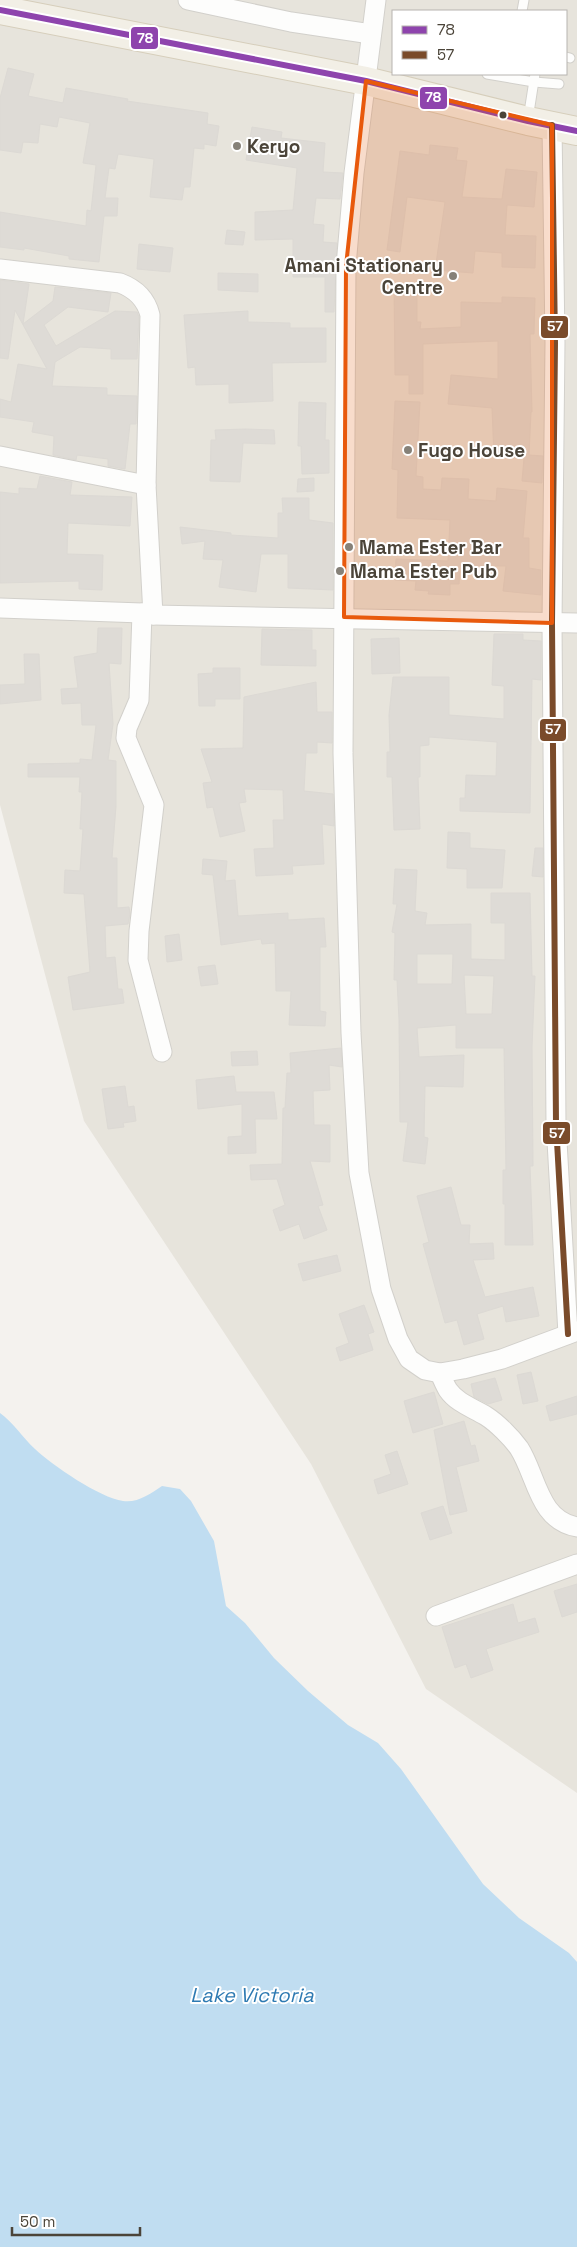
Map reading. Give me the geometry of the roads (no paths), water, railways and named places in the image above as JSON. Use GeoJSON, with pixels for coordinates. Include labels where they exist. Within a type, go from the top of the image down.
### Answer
{"type":"FeatureCollection","features":[{"type":"Feature","properties":{"kind":"main road"},"geometry":{"type":"LineString","coordinates":[[0,10],[366,82],[552,126]]}},
{"type":"Feature","properties":{"kind":"street"},"geometry":{"type":"LineString","coordinates":[[188,0],[291,22],[371,34]]}},
{"type":"Feature","properties":{"kind":"street"},"geometry":{"type":"LineString","coordinates":[[376,0],[354,173],[346,266],[343,752],[351,1033],[359,1173],[381,1289],[398,1339],[409,1359],[425,1370],[440,1372],[463,1369],[502,1359],[572,1333],[556,1124],[552,623],[555,343],[552,126]]}},
{"type":"Feature","properties":{"kind":"street"},"geometry":{"type":"LineString","coordinates":[[0,269],[120,283],[130,287],[143,299],[150,315],[146,485],[148,614],[139,700],[127,728],[126,738],[154,806],[139,931],[138,960],[162,1052]]}},
{"type":"Feature","properties":{"kind":"street"},"geometry":{"type":"LineString","coordinates":[[0,456],[146,485]]}},
{"type":"Feature","properties":{"kind":"street"},"geometry":{"type":"LineString","coordinates":[[0,608],[148,614],[577,623]]}},
{"type":"Feature","properties":{"kind":"street"},"geometry":{"type":"LineString","coordinates":[[440,1372],[448,1390],[458,1400],[488,1417],[518,1446],[544,1506],[558,1520],[577,1527]]}},
{"type":"Feature","properties":{"kind":"street"},"geometry":{"type":"LineString","coordinates":[[436,1616],[577,1564]]}},
{"type":"Feature","properties":{"kind":"lane"},"geometry":{"type":"LineString","coordinates":[[499,75],[535,78],[559,84]]}},
{"type":"Feature","properties":{"kind":"lane"},"geometry":{"type":"LineString","coordinates":[[535,78],[552,126]]}},
{"type":"Feature","properties":{"kind":"water","name":"Lake Victoria"},"geometry":{"type":"Polygon","coordinates":[[[0,1413],[31,1445],[64,1472],[113,1499],[134,1501],[162,1486],[180,1489],[191,1501],[214,1541],[226,1606],[245,1623],[274,1658],[308,1691],[348,1725],[378,1743],[401,1769],[483,1884],[519,1918],[569,1953],[577,1962],[577,2247],[0,2247],[0,1413]]]}},
{"type":"Feature","properties":{"kind":"place","name":"Keryo"},"geometry":{"type":"Point","coordinates":[237,146]}},
{"type":"Feature","properties":{"kind":"place","name":"Amani Stationary Centre"},"geometry":{"type":"Point","coordinates":[453,276]}},
{"type":"Feature","properties":{"kind":"place","name":"Fugo House"},"geometry":{"type":"Point","coordinates":[408,450]}},
{"type":"Feature","properties":{"kind":"place","name":"Mama Ester Bar"},"geometry":{"type":"Point","coordinates":[349,547]}},
{"type":"Feature","properties":{"kind":"place","name":"Mama Ester Pub"},"geometry":{"type":"Point","coordinates":[340,571]}}]}
